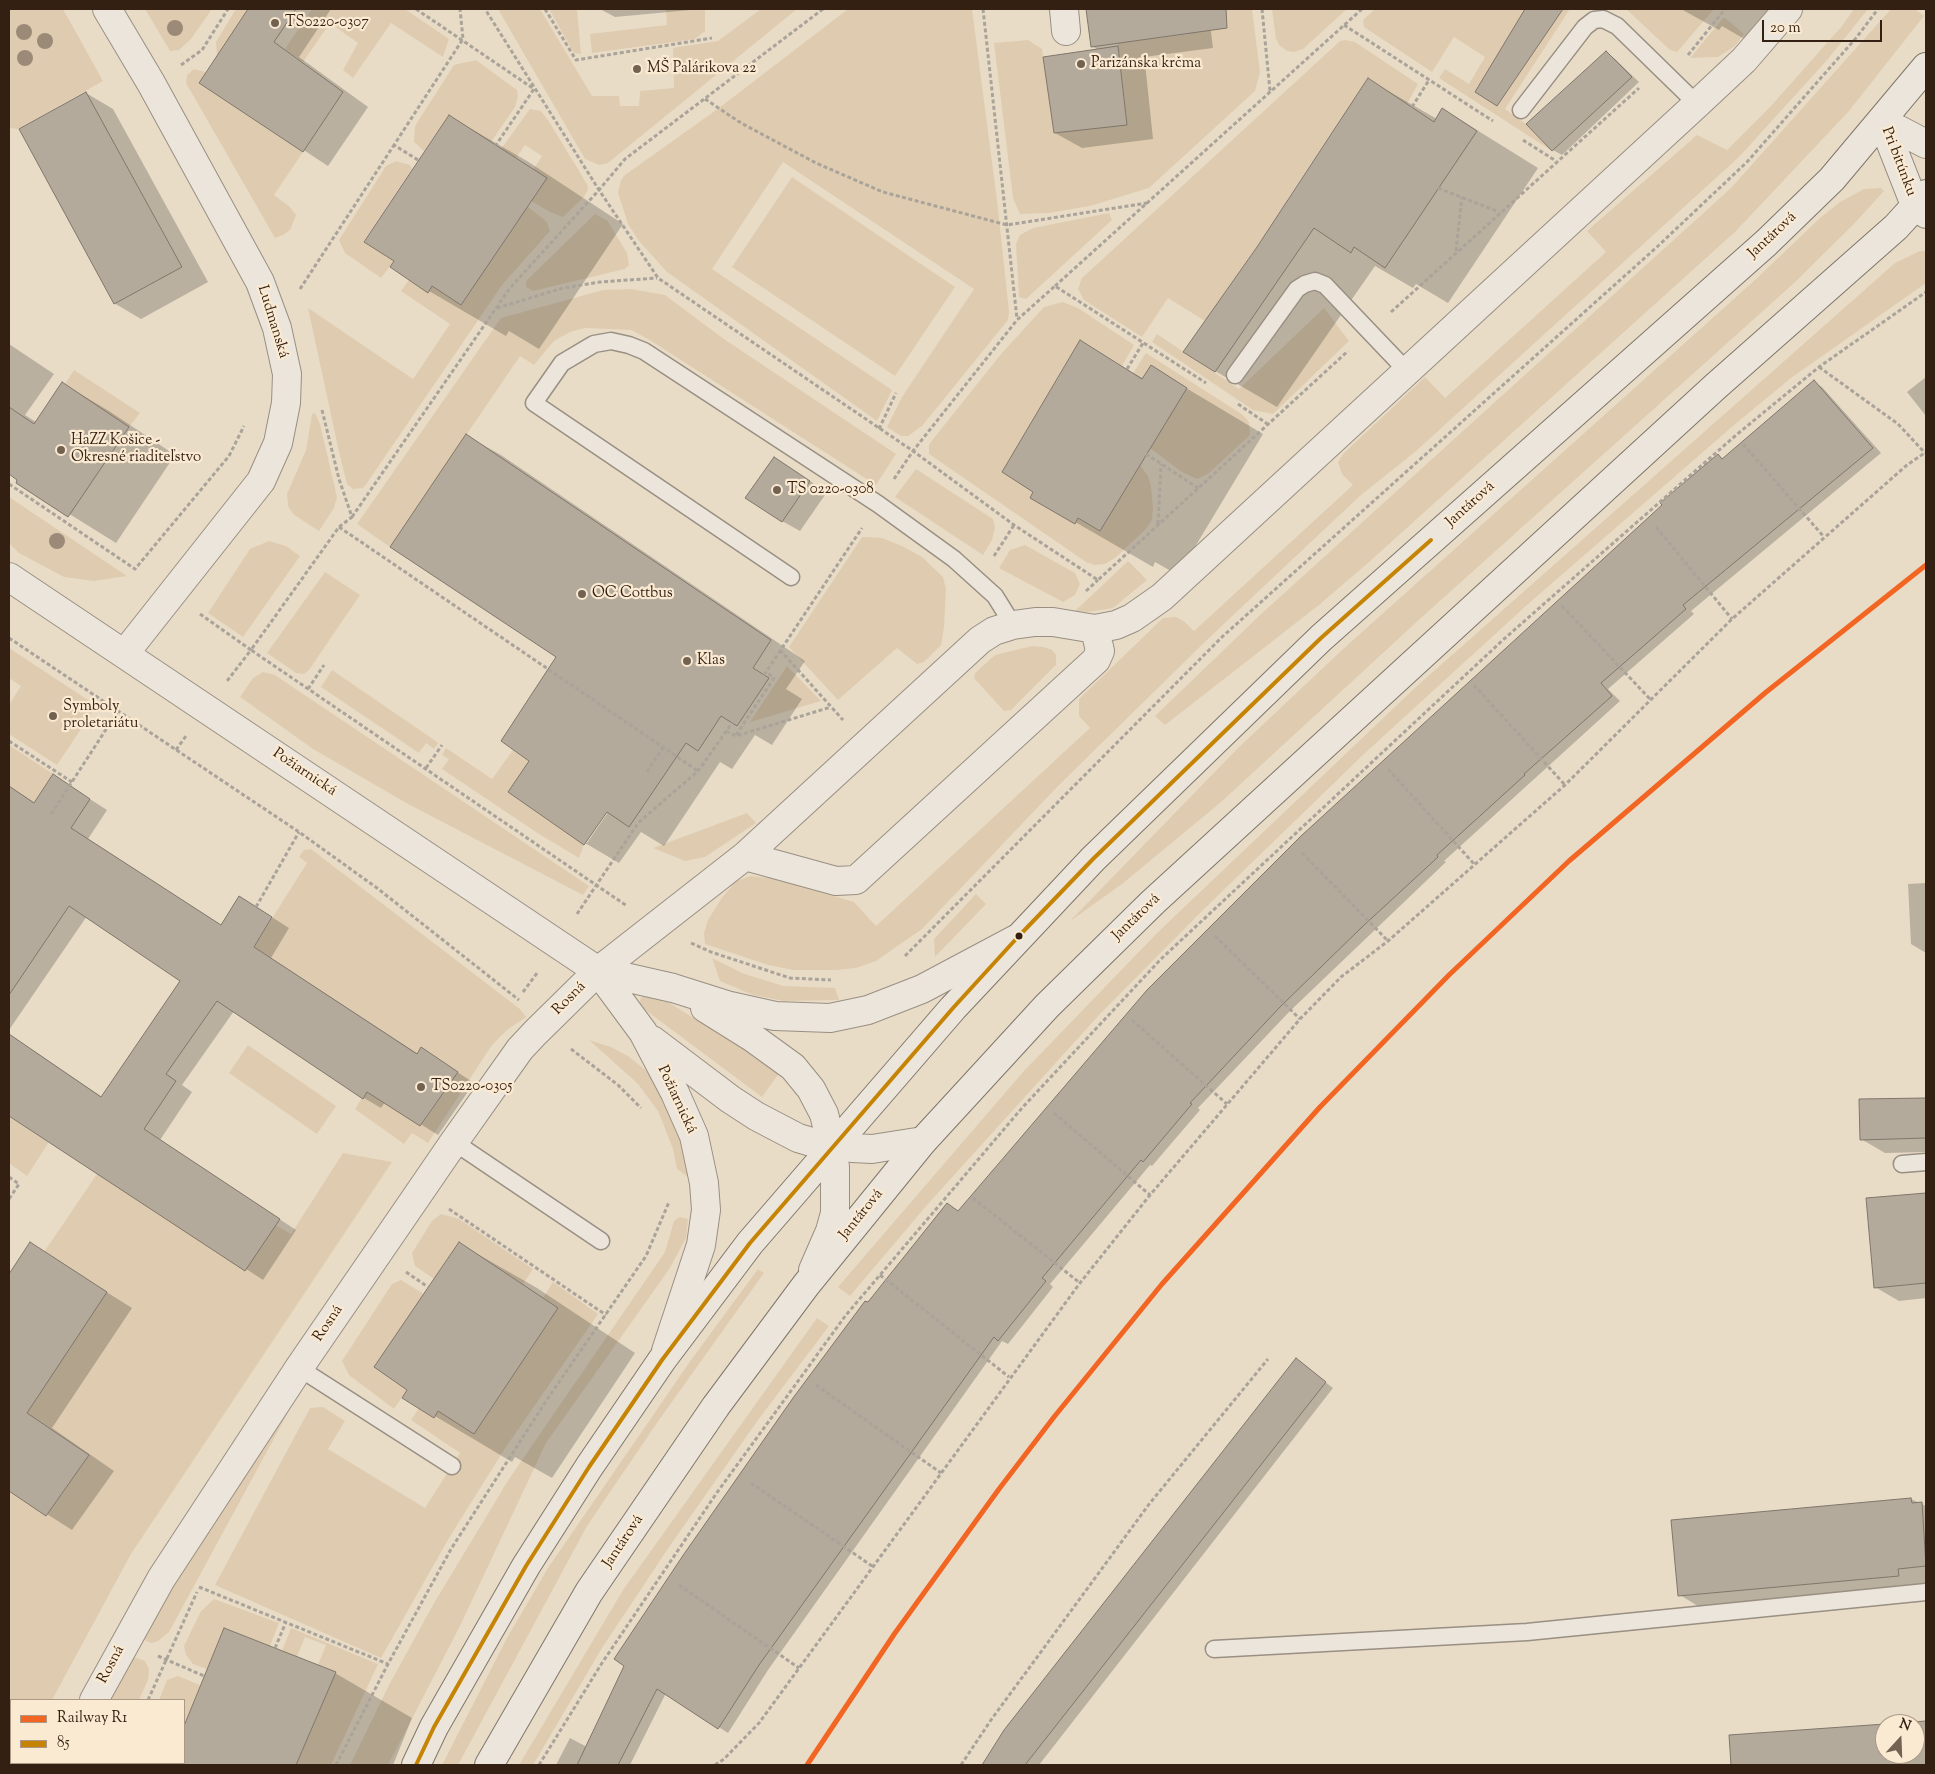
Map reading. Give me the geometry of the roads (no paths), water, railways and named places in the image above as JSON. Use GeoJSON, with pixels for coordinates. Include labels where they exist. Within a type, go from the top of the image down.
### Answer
{"type":"FeatureCollection","features":[{"type":"Feature","properties":{"kind":"street","name":"Ludmanská"},"geometry":{"type":"LineString","coordinates":[[107,9],[165,108],[260,282],[277,328],[287,374],[284,416],[278,442],[271,462],[261,481],[124,653]]}},
{"type":"Feature","properties":{"kind":"street","name":"Rosná"},"geometry":{"type":"LineString","coordinates":[[95,1699],[124,1643],[187,1538],[299,1368],[454,1142],[520,1049],[535,1033],[598,971],[654,925],[745,856],[980,640],[994,631],[1013,625],[1053,622],[1095,628],[1116,625],[1132,618],[1162,597],[1744,60],[1788,9]]}},
{"type":"Feature","properties":{"kind":"street","name":"Jantárová"},"geometry":{"type":"LineString","coordinates":[[416,1765],[434,1727],[526,1566],[589,1467],[662,1360],[750,1243],[832,1146],[1016,939],[1093,859],[1321,638],[1766,243],[1832,179],[1926,67]]}},
{"type":"Feature","properties":{"kind":"street","name":"Pri bitúnku"},"geometry":{"type":"LineString","coordinates":[[1882,121],[1926,144]]}},
{"type":"Feature","properties":{"kind":"street","name":"Pri bitúnku"},"geometry":{"type":"LineString","coordinates":[[1882,121],[1922,204]]}},
{"type":"Feature","properties":{"kind":"street","name":"Jantárová"},"geometry":{"type":"LineString","coordinates":[[488,1765],[589,1592],[716,1406],[806,1285],[923,1141],[1047,1006],[1153,902],[1709,393],[1922,204]]}},
{"type":"Feature","properties":{"kind":"street","name":"Požiarnická"},"geometry":{"type":"LineString","coordinates":[[9,577],[598,971],[643,1032],[675,1093],[694,1136],[704,1183],[706,1210],[701,1245],[662,1360]]}},
{"type":"Feature","properties":{"kind":"street"},"geometry":{"type":"LineString","coordinates":[[745,856],[836,881],[856,880],[1096,660],[1100,651],[1095,628]]}},
{"type":"Feature","properties":{"kind":"street","name":"Požiarnická"},"geometry":{"type":"LineString","coordinates":[[598,971],[673,988],[730,1006],[775,1016],[830,1018],[868,1010],[922,989],[1016,939]]}},
{"type":"Feature","properties":{"kind":"street","name":"Požiarnická"},"geometry":{"type":"LineString","coordinates":[[673,988],[753,1038],[793,1067],[811,1089],[824,1114],[832,1146],[837,1190],[835,1212],[821,1254],[806,1285]]}},
{"type":"Feature","properties":{"kind":"street"},"geometry":{"type":"LineString","coordinates":[[643,1032],[690,1070],[756,1116],[798,1138],[832,1146],[872,1149],[923,1141]]}},
{"type":"Feature","properties":{"kind":"lane"},"geometry":{"type":"LineString","coordinates":[[1522,110],[1585,27],[1594,20],[1603,19],[1617,26],[1663,73],[1697,104]]}},
{"type":"Feature","properties":{"kind":"lane"},"geometry":{"type":"LineString","coordinates":[[1235,375],[1297,289],[1305,284],[1315,282],[1325,285],[1407,371]]}},
{"type":"Feature","properties":{"kind":"lane"},"geometry":{"type":"LineString","coordinates":[[791,577],[534,403],[562,363],[594,344],[611,341],[629,344],[644,351],[878,504],[978,579],[995,596],[1013,625]]}},
{"type":"Feature","properties":{"kind":"lane"},"geometry":{"type":"LineString","coordinates":[[454,1142],[601,1241]]}},
{"type":"Feature","properties":{"kind":"lane"},"geometry":{"type":"LineString","coordinates":[[1902,1164],[1926,1162]]}},
{"type":"Feature","properties":{"kind":"lane"},"geometry":{"type":"LineString","coordinates":[[299,1368],[452,1466]]}},
{"type":"Feature","properties":{"kind":"lane"},"geometry":{"type":"LineString","coordinates":[[1214,1649],[1527,1632],[1926,1592]]}},
{"type":"Feature","properties":{"kind":"rail line","name":"R1"},"geometry":{"type":"LineString","coordinates":[[807,1765],[895,1633],[999,1489],[1054,1417],[1162,1284],[1320,1107],[1449,975],[1569,861],[1765,693],[1926,565]]}},
{"type":"Feature","properties":{"kind":"place","name":"TS0220-0307"},"geometry":{"type":"Point","coordinates":[275,23]}},
{"type":"Feature","properties":{"kind":"place","name":"Parizánska krčma"},"geometry":{"type":"Point","coordinates":[1081,64]}},
{"type":"Feature","properties":{"kind":"place","name":"MŠ Palárikova 22"},"geometry":{"type":"Point","coordinates":[637,69]}},
{"type":"Feature","properties":{"kind":"place","name":"HaZZ Košice - Okresné riaditeľstvo"},"geometry":{"type":"Point","coordinates":[61,450]}},
{"type":"Feature","properties":{"kind":"place","name":"TS 0220-0308"},"geometry":{"type":"Point","coordinates":[777,490]}},
{"type":"Feature","properties":{"kind":"place","name":"OC Cottbus"},"geometry":{"type":"Point","coordinates":[582,594]}},
{"type":"Feature","properties":{"kind":"place","name":"Klas"},"geometry":{"type":"Point","coordinates":[687,661]}},
{"type":"Feature","properties":{"kind":"place","name":"Symboly proletariátu"},"geometry":{"type":"Point","coordinates":[53,716]}},
{"type":"Feature","properties":{"kind":"place","name":"TS0220-0305"},"geometry":{"type":"Point","coordinates":[421,1087]}}]}
